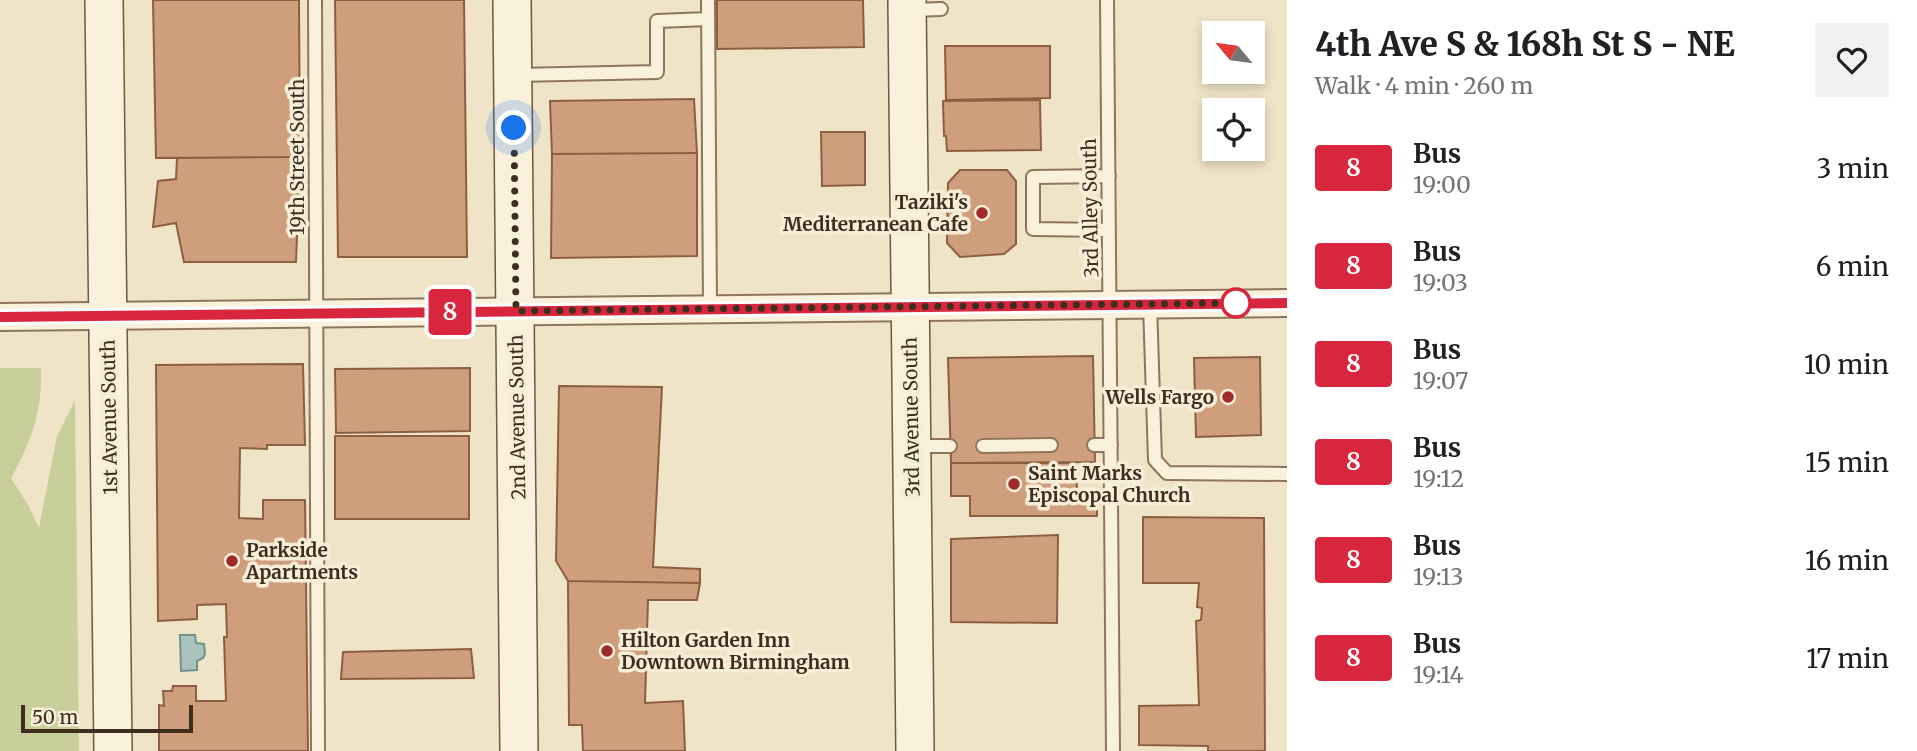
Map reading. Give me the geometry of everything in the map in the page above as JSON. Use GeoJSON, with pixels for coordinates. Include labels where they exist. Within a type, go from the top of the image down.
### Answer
{"type":"FeatureCollection","features":[{"type":"Feature","properties":{"kind":"street","name":"1st Avenue South"},"geometry":{"type":"LineString","coordinates":[[104,0],[113,751]]}},
{"type":"Feature","properties":{"kind":"street","name":"2nd Avenue South"},"geometry":{"type":"LineString","coordinates":[[512,0],[519,751]]}},
{"type":"Feature","properties":{"kind":"street","name":"3rd Avenue South"},"geometry":{"type":"LineString","coordinates":[[915,751],[910,307],[918,6]]}},
{"type":"Feature","properties":{"kind":"street"},"geometry":{"type":"LineString","coordinates":[[0,317],[1287,303]]}},
{"type":"Feature","properties":{"kind":"lane","name":"19th Street South"},"geometry":{"type":"LineString","coordinates":[[315,0],[318,751]]}},
{"type":"Feature","properties":{"kind":"lane"},"geometry":{"type":"LineString","coordinates":[[708,0],[710,309]]}},
{"type":"Feature","properties":{"kind":"lane","name":"3rd Alley South"},"geometry":{"type":"LineString","coordinates":[[1107,0],[1114,751]]}},
{"type":"Feature","properties":{"kind":"lane"},"geometry":{"type":"LineString","coordinates":[[513,75],[657,72],[657,21],[708,19]]}},
{"type":"Feature","properties":{"kind":"lane"},"geometry":{"type":"LineString","coordinates":[[1109,176],[1033,177],[1033,229],[1109,230]]}},
{"type":"Feature","properties":{"kind":"lane"},"geometry":{"type":"LineString","coordinates":[[1150,304],[1154,460],[1167,473],[1287,474]]}},
{"type":"Feature","properties":{"kind":"lane"},"geometry":{"type":"LineString","coordinates":[[983,446],[1051,445]]}},
{"type":"Feature","properties":{"kind":"lane"},"geometry":{"type":"LineString","coordinates":[[1094,445],[1111,445]]}},
{"type":"Feature","properties":{"kind":"lane"},"geometry":{"type":"LineString","coordinates":[[911,446],[950,446]]}},
{"type":"Feature","properties":{"kind":"green space"},"geometry":{"type":"Polygon","coordinates":[[[0,368],[41,368],[38,411],[24,452],[11,478],[39,528],[57,436],[75,400],[79,751],[0,751],[0,368]]]}},
{"type":"Feature","properties":{"kind":"water"},"geometry":{"type":"Polygon","coordinates":[[[180,635],[195,635],[196,643],[204,644],[205,654],[197,661],[197,670],[181,671],[180,635]]]}},
{"type":"Feature","properties":{"kind":"building"},"geometry":{"type":"Polygon","coordinates":[[[153,0],[299,0],[300,157],[156,158],[153,0]]]}},
{"type":"Feature","properties":{"kind":"building"},"geometry":{"type":"Polygon","coordinates":[[[335,0],[464,0],[467,257],[338,257],[335,0]]]}},
{"type":"Feature","properties":{"kind":"building"},"geometry":{"type":"Polygon","coordinates":[[[717,0],[863,0],[864,47],[717,49],[717,0]]]}},
{"type":"Feature","properties":{"kind":"building"},"geometry":{"type":"Polygon","coordinates":[[[945,46],[1050,46],[1050,98],[946,100],[945,46]]]}},
{"type":"Feature","properties":{"kind":"building"},"geometry":{"type":"Polygon","coordinates":[[[694,99],[697,153],[552,154],[550,101],[694,99]]]}},
{"type":"Feature","properties":{"kind":"building"},"geometry":{"type":"Polygon","coordinates":[[[1040,100],[1041,150],[947,151],[943,101],[1040,100]]]}},
{"type":"Feature","properties":{"kind":"building"},"geometry":{"type":"Polygon","coordinates":[[[821,132],[865,132],[865,185],[822,186],[821,132]]]}},
{"type":"Feature","properties":{"kind":"building"},"geometry":{"type":"Polygon","coordinates":[[[697,153],[697,256],[551,258],[552,154],[697,153]]]}},
{"type":"Feature","properties":{"kind":"building"},"geometry":{"type":"Polygon","coordinates":[[[300,157],[296,262],[184,262],[176,223],[153,227],[158,181],[176,179],[177,158],[300,157]]]}},
{"type":"Feature","properties":{"kind":"building","name":"Taziki's Mediterranean Cafe"},"geometry":{"type":"Polygon","coordinates":[[[960,170],[1007,170],[1016,181],[1016,244],[1004,254],[960,257],[947,243],[948,183],[960,170]]]}},
{"type":"Feature","properties":{"kind":"building"},"geometry":{"type":"Polygon","coordinates":[[[1093,356],[1095,462],[951,463],[948,358],[1093,356]]]}},
{"type":"Feature","properties":{"kind":"building","name":"Wells Fargo"},"geometry":{"type":"Polygon","coordinates":[[[1260,357],[1261,435],[1196,437],[1194,358],[1260,357]]]}},
{"type":"Feature","properties":{"kind":"building","name":"Parkside Apartments"},"geometry":{"type":"Polygon","coordinates":[[[303,364],[305,445],[267,445],[267,449],[240,448],[239,518],[263,519],[263,500],[305,500],[308,751],[159,751],[159,705],[164,706],[163,691],[172,691],[173,686],[196,686],[196,701],[226,701],[224,637],[227,637],[226,604],[197,605],[197,619],[158,621],[156,365],[303,364]]]}},
{"type":"Feature","properties":{"kind":"building"},"geometry":{"type":"Polygon","coordinates":[[[470,368],[470,431],[336,433],[335,369],[470,368]]]}},
{"type":"Feature","properties":{"kind":"building"},"geometry":{"type":"Polygon","coordinates":[[[559,386],[662,387],[653,567],[700,569],[700,583],[568,581],[556,561],[559,386]]]}},
{"type":"Feature","properties":{"kind":"building"},"geometry":{"type":"Polygon","coordinates":[[[335,436],[469,436],[469,519],[335,519],[335,436]]]}},
{"type":"Feature","properties":{"kind":"building"},"geometry":{"type":"Polygon","coordinates":[[[951,463],[1076,463],[1077,494],[1097,494],[1097,516],[970,516],[970,496],[951,496],[951,463]]]}},
{"type":"Feature","properties":{"kind":"building"},"geometry":{"type":"Polygon","coordinates":[[[1143,517],[1264,518],[1265,751],[1208,751],[1208,746],[1139,745],[1139,706],[1199,705],[1196,621],[1201,620],[1202,608],[1197,607],[1199,583],[1143,583],[1143,517]]]}},
{"type":"Feature","properties":{"kind":"building"},"geometry":{"type":"Polygon","coordinates":[[[1058,535],[1057,623],[951,622],[951,539],[1058,535]]]}},
{"type":"Feature","properties":{"kind":"building","name":"Hilton Garden Inn Downtown Birmingham"},"geometry":{"type":"Polygon","coordinates":[[[568,581],[700,583],[697,600],[648,600],[645,703],[683,701],[685,751],[583,751],[582,725],[569,725],[568,581]]]}},
{"type":"Feature","properties":{"kind":"building"},"geometry":{"type":"Polygon","coordinates":[[[471,649],[474,678],[341,679],[343,652],[471,649]]]}},
{"type":"Feature","properties":{"kind":"bus line","name":"8"},"geometry":{"type":"LineString","coordinates":[[0,317],[1287,303]]}},
{"type":"Feature","properties":{"kind":"place","name":"Taziki's Mediterranean Cafe"},"geometry":{"type":"Point","coordinates":[982,213]}},
{"type":"Feature","properties":{"kind":"place","name":"Wells Fargo"},"geometry":{"type":"Point","coordinates":[1228,397]}},
{"type":"Feature","properties":{"kind":"place","name":"Saint Marks Episcopal Church"},"geometry":{"type":"Point","coordinates":[1014,484]}},
{"type":"Feature","properties":{"kind":"place","name":"Parkside Apartments"},"geometry":{"type":"Point","coordinates":[232,561]}},
{"type":"Feature","properties":{"kind":"place","name":"Hilton Garden Inn Downtown Birmingham"},"geometry":{"type":"Point","coordinates":[607,651]}},
{"type":"Feature","properties":{"kind":"route"},"geometry":{"type":"LineString","coordinates":[[514,128],[516,311],[1236,303]]}}]}
